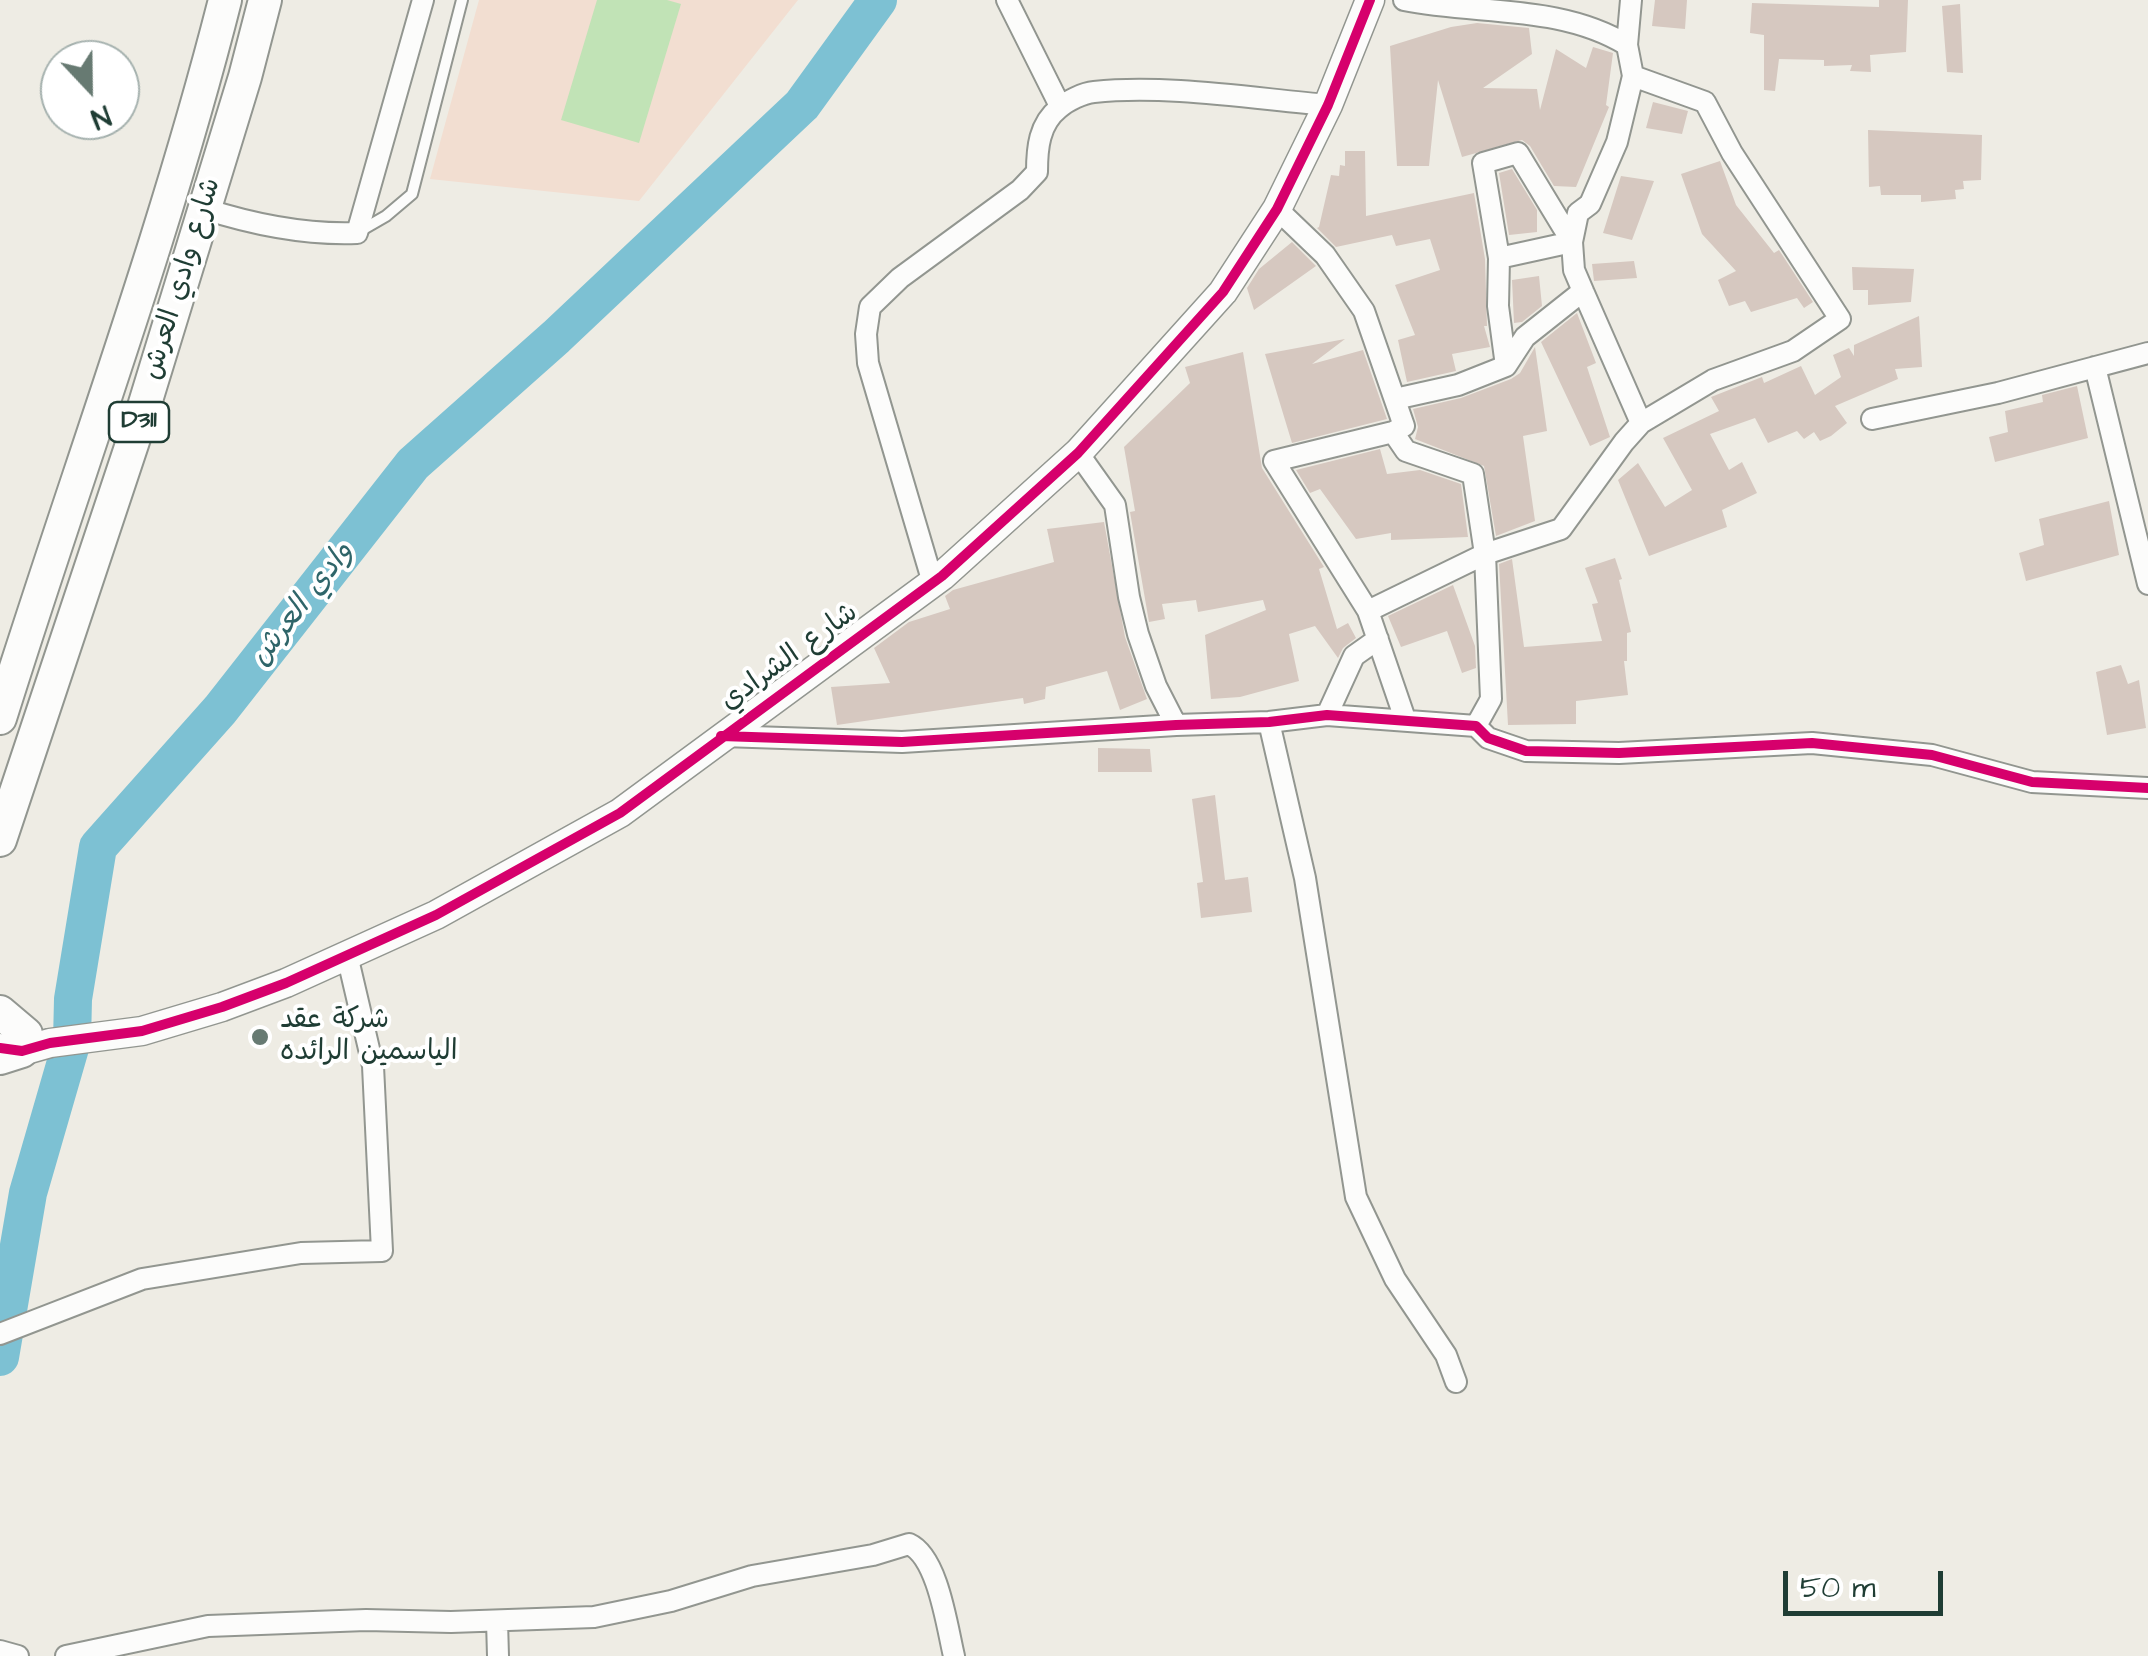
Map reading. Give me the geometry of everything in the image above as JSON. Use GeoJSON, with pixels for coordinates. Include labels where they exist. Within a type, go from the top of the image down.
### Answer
{"type":"FeatureCollection","features":[{"type":"Feature","properties":{"kind":"main road","name":"شارع وادي العرش"},"geometry":{"type":"LineString","coordinates":[[0,718],[124,346],[207,73],[225,0]]}},
{"type":"Feature","properties":{"kind":"main road","name":"شارع وادي العرش"},"geometry":{"type":"LineString","coordinates":[[0,840],[139,423],[264,0]]}},
{"type":"Feature","properties":{"kind":"main road"},"geometry":{"type":"LineString","coordinates":[[0,1012],[16,1044]]}},
{"type":"Feature","properties":{"kind":"street"},"geometry":{"type":"LineString","coordinates":[[204,209],[250,223],[316,234],[357,233],[423,0]]}},
{"type":"Feature","properties":{"kind":"street"},"geometry":{"type":"LineString","coordinates":[[1007,0],[1060,106]]}},
{"type":"Feature","properties":{"kind":"street","name":"شارع الشرادي"},"geometry":{"type":"LineString","coordinates":[[16,1044],[142,1032],[254,995],[436,915],[620,813],[933,583],[1078,452],[1223,292],[1276,209],[1328,105],[1370,0]]}},
{"type":"Feature","properties":{"kind":"street"},"geometry":{"type":"LineString","coordinates":[[1404,0],[1439,7],[1530,13],[1603,30],[1627,45]]}},
{"type":"Feature","properties":{"kind":"street"},"geometry":{"type":"LineString","coordinates":[[1631,0],[1627,45],[1633,76],[1617,142],[1590,204],[1578,213],[1572,242],[1574,270],[1582,292],[1641,424]]}},
{"type":"Feature","properties":{"kind":"street"},"geometry":{"type":"LineString","coordinates":[[1368,610],[1486,554],[1561,529],[1641,424],[1712,380],[1793,351],[1840,319],[1732,152],[1705,102],[1633,76]]}},
{"type":"Feature","properties":{"kind":"street"},"geometry":{"type":"LineString","coordinates":[[933,583],[868,363],[866,334],[870,307],[900,278],[1028,181],[1037,172],[1038,146],[1047,121],[1060,106],[1090,92],[1181,92],[1328,105]]}},
{"type":"Feature","properties":{"kind":"street"},"geometry":{"type":"LineString","coordinates":[[1506,366],[1498,306],[1499,258],[1482,163],[1518,153],[1572,242]]}},
{"type":"Feature","properties":{"kind":"street"},"geometry":{"type":"LineString","coordinates":[[1276,209],[1326,255],[1364,310],[1404,426],[1274,461],[1368,610],[1405,718]]}},
{"type":"Feature","properties":{"kind":"street"},"geometry":{"type":"LineString","coordinates":[[1499,258],[1572,242]]}},
{"type":"Feature","properties":{"kind":"street"},"geometry":{"type":"LineString","coordinates":[[1395,399],[1458,385],[1506,366],[1525,337],[1582,292]]}},
{"type":"Feature","properties":{"kind":"street"},"geometry":{"type":"LineString","coordinates":[[1872,420],[1998,393],[2148,353]]}},
{"type":"Feature","properties":{"kind":"street"},"geometry":{"type":"LineString","coordinates":[[2095,367],[2148,584]]}},
{"type":"Feature","properties":{"kind":"street"},"geometry":{"type":"LineString","coordinates":[[1393,432],[1406,451],[1472,474],[1486,554],[1491,699],[1476,726]]}},
{"type":"Feature","properties":{"kind":"street"},"geometry":{"type":"LineString","coordinates":[[1078,452],[1116,505],[1128,597],[1138,634],[1156,686],[1176,725]]}},
{"type":"Feature","properties":{"kind":"street"},"geometry":{"type":"LineString","coordinates":[[1327,715],[1354,656],[1378,639]]}},
{"type":"Feature","properties":{"kind":"street"},"geometry":{"type":"LineString","coordinates":[[721,736],[902,742],[1269,722],[1327,715],[1476,726],[1488,738],[1526,750],[1619,753],[1812,743],[1932,755],[2032,782],[2148,788]]}},
{"type":"Feature","properties":{"kind":"street"},"geometry":{"type":"LineString","coordinates":[[1269,722],[1305,878],[1356,1197],[1395,1279],[1446,1355],[1456,1382]]}},
{"type":"Feature","properties":{"kind":"street"},"geometry":{"type":"LineString","coordinates":[[0,1334],[142,1279],[301,1253],[382,1251],[373,1066],[347,954]]}},
{"type":"Feature","properties":{"kind":"street"},"geometry":{"type":"LineString","coordinates":[[66,1656],[208,1626],[594,1617],[671,1601],[752,1576],[873,1555],[910,1544],[923,1553],[932,1570],[954,1656]]}},
{"type":"Feature","properties":{"kind":"street"},"geometry":{"type":"LineString","coordinates":[[496,1622],[498,1656]]}},
{"type":"Feature","properties":{"kind":"street"},"geometry":{"type":"LineString","coordinates":[[0,1651],[18,1656]]}},
{"type":"Feature","properties":{"kind":"lane"},"geometry":{"type":"LineString","coordinates":[[357,233],[412,194],[462,0]]}},
{"type":"Feature","properties":{"kind":"shaded area"},"geometry":{"type":"Polygon","coordinates":[[[479,0],[798,0],[639,201],[430,179],[479,0]]]}},
{"type":"Feature","properties":{"kind":"green space"},"geometry":{"type":"Polygon","coordinates":[[[597,0],[667,0],[681,4],[639,143],[561,120],[597,0]]]}},
{"type":"Feature","properties":{"kind":"building"},"geometry":{"type":"Polygon","coordinates":[[[1655,0],[1687,0],[1685,29],[1652,26],[1655,0]]]}},
{"type":"Feature","properties":{"kind":"building"},"geometry":{"type":"Polygon","coordinates":[[[1879,0],[1908,0],[1906,52],[1870,55],[1871,72],[1850,71],[1852,65],[1824,66],[1824,60],[1779,59],[1775,91],[1764,90],[1764,35],[1750,33],[1752,3],[1879,7],[1879,0]]]}},
{"type":"Feature","properties":{"kind":"building"},"geometry":{"type":"Polygon","coordinates":[[[1960,4],[1963,73],[1947,72],[1942,6],[1960,4]]]}},
{"type":"Feature","properties":{"kind":"building"},"geometry":{"type":"Polygon","coordinates":[[[1477,23],[1529,28],[1532,54],[1483,88],[1537,89],[1540,110],[1556,49],[1586,68],[1593,47],[1613,53],[1606,105],[1609,107],[1576,187],[1554,186],[1530,146],[1522,140],[1462,157],[1438,80],[1429,166],[1397,166],[1390,46],[1477,23]]]}},
{"type":"Feature","properties":{"kind":"building"},"geometry":{"type":"Polygon","coordinates":[[[1653,102],[1688,111],[1682,134],[1646,128],[1653,102]]]}},
{"type":"Feature","properties":{"kind":"building"},"geometry":{"type":"Polygon","coordinates":[[[1868,130],[1982,135],[1981,180],[1963,181],[1964,189],[1955,190],[1956,199],[1921,202],[1921,195],[1881,195],[1880,186],[1869,187],[1868,130]]]}},
{"type":"Feature","properties":{"kind":"building"},"geometry":{"type":"Polygon","coordinates":[[[1345,151],[1365,151],[1366,216],[1474,193],[1485,259],[1484,326],[1490,347],[1452,354],[1456,371],[1407,382],[1398,340],[1415,335],[1395,285],[1440,270],[1430,239],[1396,246],[1392,235],[1336,247],[1317,228],[1331,175],[1339,176],[1340,165],[1345,166],[1345,151]]]}},
{"type":"Feature","properties":{"kind":"building"},"geometry":{"type":"Polygon","coordinates":[[[1720,161],[1736,205],[1774,253],[1779,250],[1813,302],[1804,308],[1797,298],[1751,312],[1745,301],[1729,306],[1718,280],[1736,271],[1702,234],[1681,174],[1720,161]]]}},
{"type":"Feature","properties":{"kind":"building"},"geometry":{"type":"Polygon","coordinates":[[[1512,169],[1537,210],[1537,232],[1509,235],[1499,173],[1512,169]]]}},
{"type":"Feature","properties":{"kind":"building"},"geometry":{"type":"Polygon","coordinates":[[[1621,176],[1654,181],[1632,240],[1603,233],[1621,176]]]}},
{"type":"Feature","properties":{"kind":"building"},"geometry":{"type":"Polygon","coordinates":[[[1292,242],[1316,266],[1254,310],[1247,288],[1259,269],[1292,242]]]}},
{"type":"Feature","properties":{"kind":"building"},"geometry":{"type":"Polygon","coordinates":[[[1634,261],[1637,278],[1594,281],[1592,264],[1634,261]]]}},
{"type":"Feature","properties":{"kind":"building"},"geometry":{"type":"Polygon","coordinates":[[[1852,267],[1914,269],[1911,302],[1868,305],[1868,290],[1853,290],[1852,267]]]}},
{"type":"Feature","properties":{"kind":"building"},"geometry":{"type":"Polygon","coordinates":[[[1539,276],[1542,306],[1522,322],[1514,323],[1512,280],[1539,276]]]}},
{"type":"Feature","properties":{"kind":"building"},"geometry":{"type":"Polygon","coordinates":[[[1577,313],[1596,363],[1587,367],[1610,437],[1590,446],[1541,342],[1577,313]]]}},
{"type":"Feature","properties":{"kind":"building"},"geometry":{"type":"Polygon","coordinates":[[[1919,316],[1922,367],[1895,369],[1898,379],[1835,406],[1847,423],[1831,436],[1820,441],[1814,432],[1804,439],[1797,431],[1768,443],[1755,418],[1710,434],[1729,470],[1742,462],[1757,493],[1722,510],[1727,527],[1649,556],[1618,480],[1638,463],[1665,507],[1692,490],[1663,438],[1719,411],[1711,397],[1762,377],[1764,383],[1801,366],[1815,395],[1841,377],[1833,355],[1849,348],[1854,356],[1854,345],[1919,316]]]}},
{"type":"Feature","properties":{"kind":"building"},"geometry":{"type":"Polygon","coordinates":[[[1345,339],[1312,364],[1363,350],[1387,419],[1292,443],[1265,354],[1345,339]]]}},
{"type":"Feature","properties":{"kind":"building"},"geometry":{"type":"Polygon","coordinates":[[[1535,347],[1547,431],[1523,436],[1535,521],[1496,536],[1484,466],[1415,439],[1418,427],[1413,409],[1461,398],[1511,379],[1520,373],[1535,347]]]}},
{"type":"Feature","properties":{"kind":"building"},"geometry":{"type":"Polygon","coordinates":[[[1243,352],[1262,468],[1324,567],[1319,569],[1337,629],[1348,623],[1356,638],[1338,658],[1315,626],[1289,634],[1299,681],[1240,697],[1211,699],[1205,635],[1266,610],[1263,600],[1198,612],[1196,600],[1162,604],[1165,619],[1149,622],[1130,512],[1135,511],[1124,447],[1190,383],[1185,367],[1243,352]]]}},
{"type":"Feature","properties":{"kind":"building"},"geometry":{"type":"Polygon","coordinates":[[[2077,386],[2088,438],[1995,462],[1989,437],[2008,432],[2005,411],[2043,402],[2042,395],[2077,386]]]}},
{"type":"Feature","properties":{"kind":"building"},"geometry":{"type":"Polygon","coordinates":[[[1380,449],[1387,474],[1420,470],[1461,484],[1468,537],[1391,540],[1391,533],[1356,539],[1320,489],[1310,493],[1296,470],[1380,449]]]}},
{"type":"Feature","properties":{"kind":"building"},"geometry":{"type":"Polygon","coordinates":[[[2109,501],[2119,555],[2026,581],[2019,553],[2044,545],[2039,519],[2109,501]]]}},
{"type":"Feature","properties":{"kind":"building"},"geometry":{"type":"Polygon","coordinates":[[[1104,522],[1125,637],[1147,699],[1120,710],[1107,671],[1046,687],[1045,699],[1024,704],[1023,698],[837,725],[831,687],[890,683],[874,648],[909,622],[950,609],[945,596],[953,590],[1054,562],[1047,529],[1104,522]]]}},
{"type":"Feature","properties":{"kind":"building"},"geometry":{"type":"Polygon","coordinates":[[[1615,558],[1631,632],[1627,633],[1624,661],[1628,695],[1576,701],[1576,724],[1508,725],[1499,564],[1512,559],[1524,647],[1602,641],[1592,604],[1598,603],[1585,568],[1615,558]]]}},
{"type":"Feature","properties":{"kind":"building"},"geometry":{"type":"Polygon","coordinates":[[[1453,585],[1475,646],[1476,668],[1462,673],[1447,631],[1401,647],[1388,616],[1453,585]]]}},
{"type":"Feature","properties":{"kind":"building"},"geometry":{"type":"Polygon","coordinates":[[[2121,665],[2128,684],[2139,680],[2146,728],[2107,735],[2096,672],[2121,665]]]}},
{"type":"Feature","properties":{"kind":"building"},"geometry":{"type":"Polygon","coordinates":[[[1098,748],[1150,749],[1152,772],[1098,772],[1098,748]]]}},
{"type":"Feature","properties":{"kind":"building"},"geometry":{"type":"Polygon","coordinates":[[[1215,795],[1225,880],[1248,877],[1252,912],[1201,918],[1197,883],[1203,882],[1192,799],[1215,795]]]}},
{"type":"Feature","properties":{"kind":"waterway","name":"وادي العرش"},"geometry":{"type":"LineString","coordinates":[[0,1357],[28,1193],[72,1041],[73,999],[98,847],[220,710],[413,464],[556,337],[802,105],[878,0]]}},
{"type":"Feature","properties":{"kind":"cycle path"},"geometry":{"type":"LineString","coordinates":[[0,1048],[22,1051],[50,1043],[142,1031],[222,1007],[286,983],[436,915],[620,813],[942,576],[1078,453],[1223,292],[1277,209],[1328,105],[1370,0]]}},
{"type":"Feature","properties":{"kind":"cycle path"},"geometry":{"type":"LineString","coordinates":[[721,736],[902,742],[1269,722],[1327,715],[1476,726],[1488,738],[1526,751],[1619,753],[1812,743],[1932,755],[2032,782],[2148,788]]}},
{"type":"Feature","properties":{"kind":"place","name":"شرکة عقد الیاسمین الرائدہ"},"geometry":{"type":"Point","coordinates":[260,1037]}}]}
